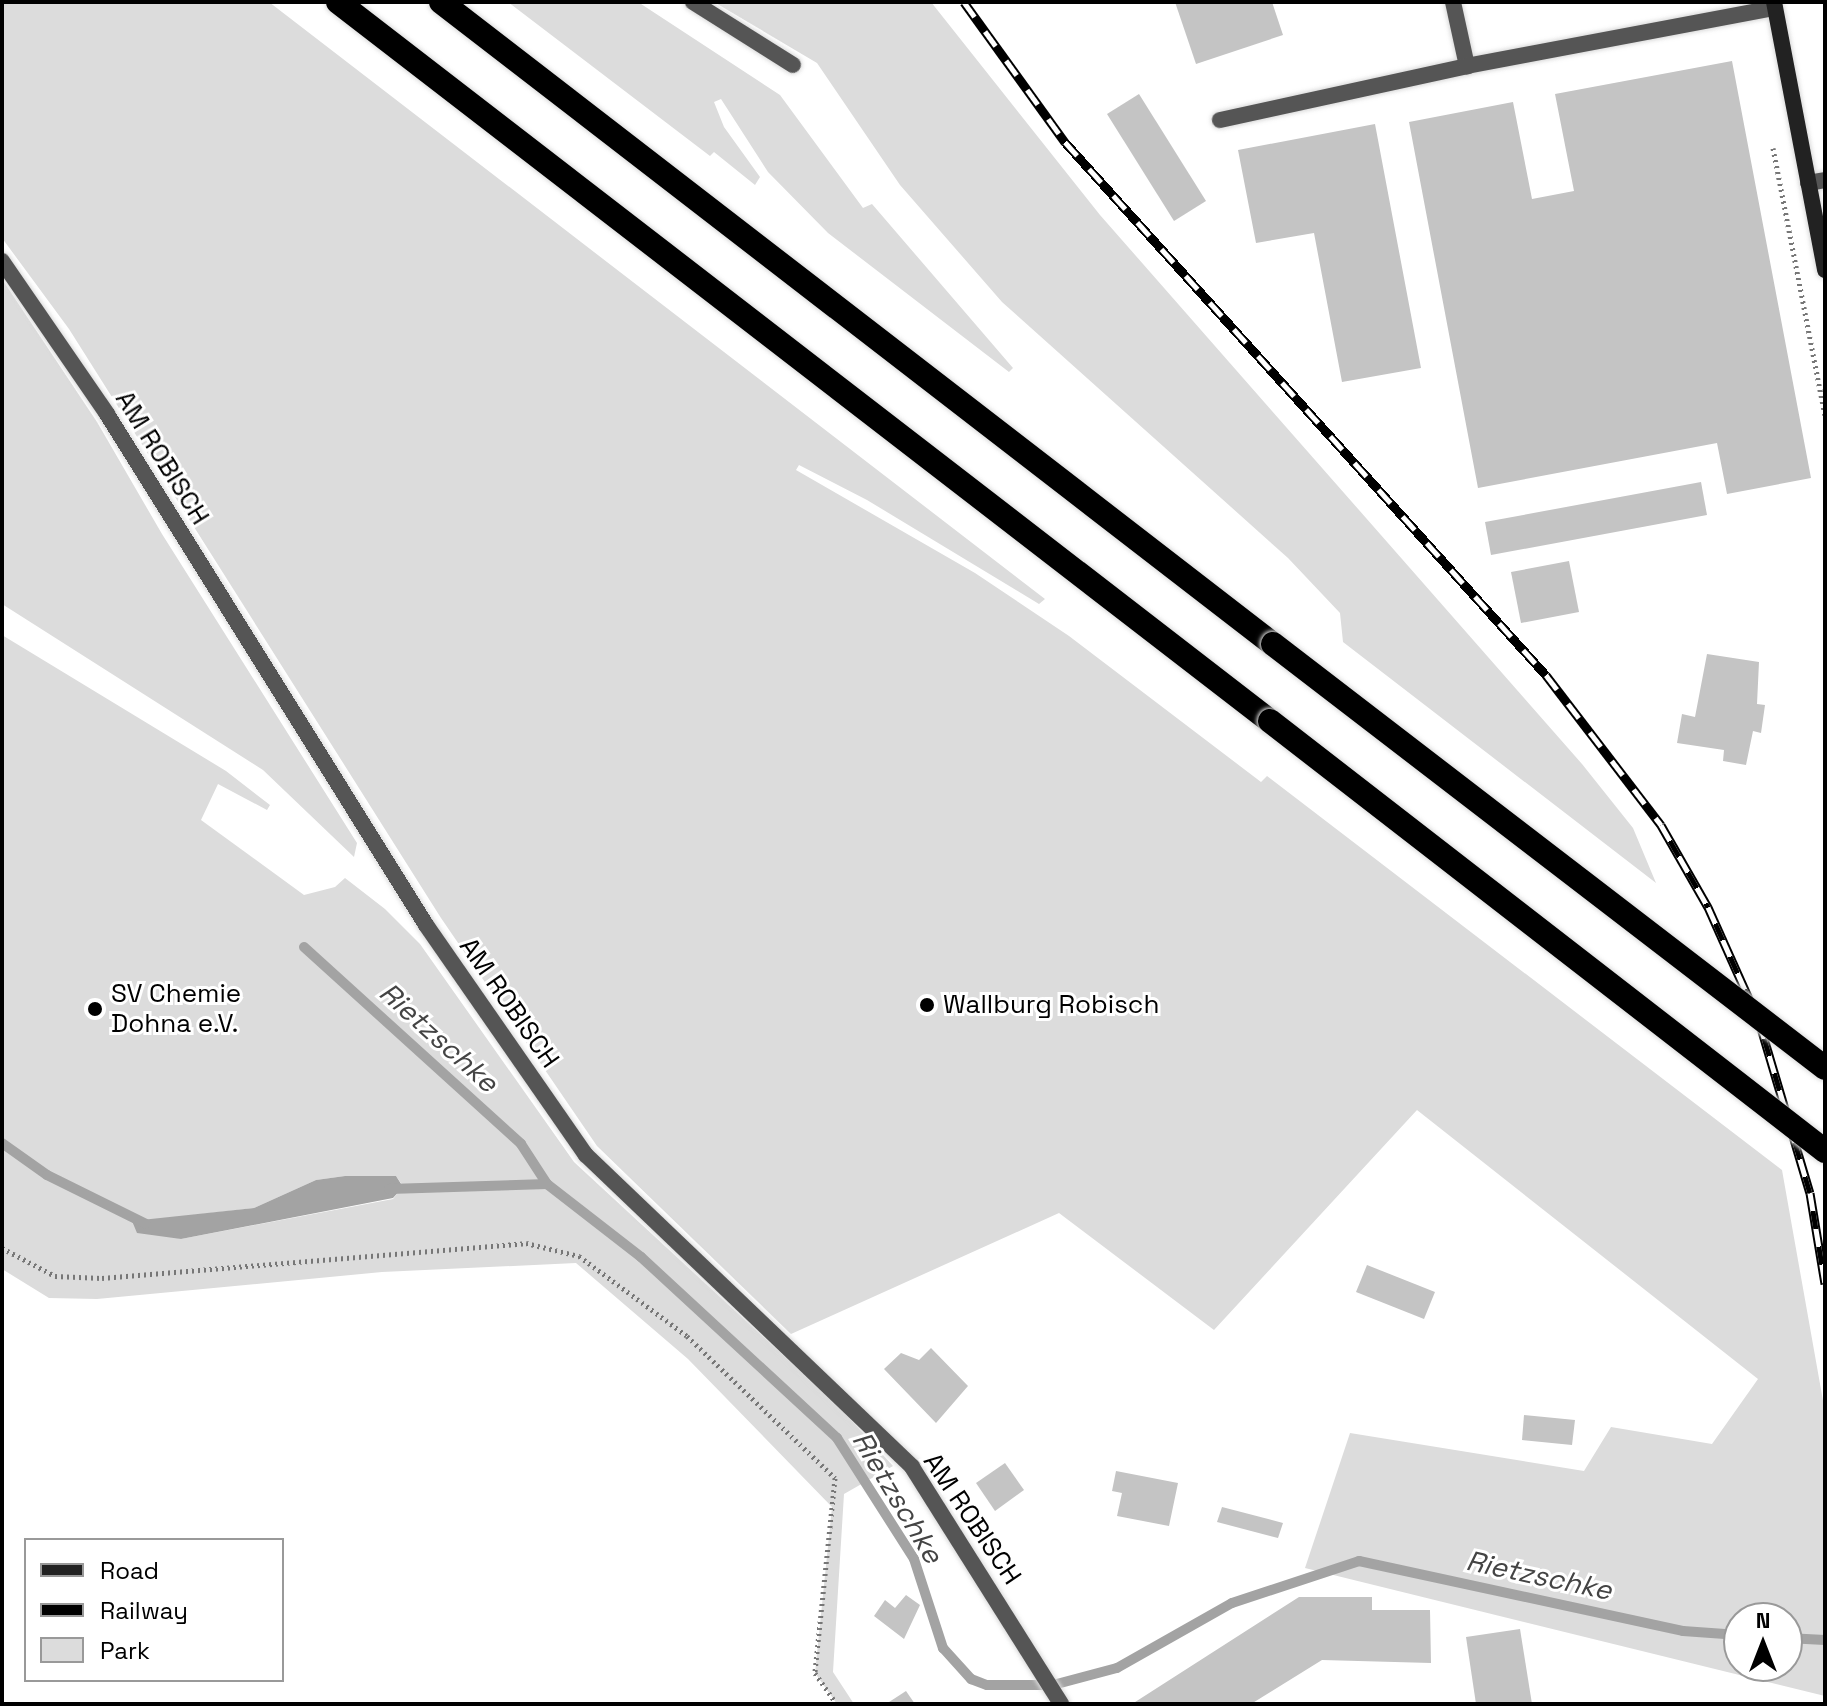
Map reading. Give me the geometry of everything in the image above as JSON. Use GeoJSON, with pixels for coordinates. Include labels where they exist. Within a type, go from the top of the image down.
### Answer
{"type":"FeatureCollection","features":[{"type":"Feature","properties":{"kind":"highway"},"geometry":{"type":"LineString","coordinates":[[338,2],[1825,1151]]}},
{"type":"Feature","properties":{"kind":"highway"},"geometry":{"type":"LineString","coordinates":[[441,2],[1825,1068]]}},
{"type":"Feature","properties":{"kind":"main road"},"geometry":{"type":"LineString","coordinates":[[1774,5],[1817,182],[1825,270]]}},
{"type":"Feature","properties":{"kind":"street"},"geometry":{"type":"LineString","coordinates":[[693,2],[793,65]]}},
{"type":"Feature","properties":{"kind":"street"},"geometry":{"type":"LineString","coordinates":[[1453,2],[1467,66]]}},
{"type":"Feature","properties":{"kind":"street"},"geometry":{"type":"LineString","coordinates":[[1220,120],[1467,66],[1774,5]]}},
{"type":"Feature","properties":{"kind":"street","name":"AM ROBISCH"},"geometry":{"type":"LineString","coordinates":[[2,261],[107,414],[426,925],[586,1155],[912,1467],[1061,1704]]}},
{"type":"Feature","properties":{"kind":"path"},"geometry":{"type":"LineString","coordinates":[[2,1248],[55,1276],[102,1278],[526,1243],[579,1256],[687,1336],[835,1478],[815,1673],[837,1704]]}},
{"type":"Feature","properties":{"kind":"green space"},"geometry":{"type":"Polygon","coordinates":[[[2,2],[269,2],[1045,599],[1039,604],[867,500],[799,465],[796,470],[975,573],[1069,636],[1261,782],[1267,776],[1782,1170],[1825,1412],[1825,1696],[1768,1682],[1803,1682],[1803,1602],[1723,1602],[1723,1671],[1305,1568],[1350,1433],[1584,1471],[1611,1427],[1712,1444],[1758,1379],[1417,1110],[1214,1330],[1059,1213],[791,1334],[597,1146],[441,918],[69,329],[2,238],[2,2]]]}},
{"type":"Feature","properties":{"kind":"green space"},"geometry":{"type":"Polygon","coordinates":[[[508,2],[638,2],[780,95],[863,208],[872,204],[1013,368],[1009,372],[828,233],[768,172],[721,99],[714,102],[724,127],[760,177],[755,185],[714,152],[710,156],[508,2]]]}},
{"type":"Feature","properties":{"kind":"green space"},"geometry":{"type":"Polygon","coordinates":[[[714,2],[931,2],[1100,215],[1582,764],[1633,828],[1656,883],[1343,642],[1340,613],[1288,558],[1002,302],[900,185],[817,63],[714,2]]]}},
{"type":"Feature","properties":{"kind":"green space"},"geometry":{"type":"Polygon","coordinates":[[[2,279],[97,422],[162,534],[357,843],[354,857],[263,770],[2,604],[2,279]]]}},
{"type":"Feature","properties":{"kind":"green space"},"geometry":{"type":"Polygon","coordinates":[[[2,635],[226,771],[270,805],[267,810],[218,784],[201,820],[304,895],[335,887],[345,878],[385,909],[420,944],[574,1162],[839,1407],[893,1466],[844,1494],[833,1672],[854,1704],[837,1704],[815,1673],[832,1507],[688,1359],[576,1263],[382,1272],[97,1299],[49,1298],[2,1269],[2,635]],[[345,1176],[316,1180],[254,1208],[133,1222],[181,1239],[393,1199],[403,1186],[396,1176],[345,1176]]]}},
{"type":"Feature","properties":{"kind":"shaded area"},"geometry":{"type":"Polygon","coordinates":[[[345,1176],[396,1176],[403,1187],[393,1198],[181,1239],[137,1233],[132,1221],[254,1208],[316,1180],[345,1176]]]}},
{"type":"Feature","properties":{"kind":"building"},"geometry":{"type":"Polygon","coordinates":[[[1175,2],[1272,2],[1283,35],[1196,64],[1175,2]]]}},
{"type":"Feature","properties":{"kind":"building"},"geometry":{"type":"Polygon","coordinates":[[[1732,61],[1811,478],[1727,494],[1717,443],[1478,488],[1409,122],[1513,102],[1532,199],[1574,191],[1555,94],[1732,61]]]}},
{"type":"Feature","properties":{"kind":"building"},"geometry":{"type":"Polygon","coordinates":[[[1139,94],[1206,201],[1174,221],[1107,114],[1139,94]]]}},
{"type":"Feature","properties":{"kind":"building"},"geometry":{"type":"Polygon","coordinates":[[[1375,124],[1421,368],[1342,382],[1314,233],[1256,243],[1238,150],[1375,124]]]}},
{"type":"Feature","properties":{"kind":"building"},"geometry":{"type":"Polygon","coordinates":[[[1701,482],[1707,515],[1491,555],[1485,522],[1701,482]]]}},
{"type":"Feature","properties":{"kind":"building"},"geometry":{"type":"Polygon","coordinates":[[[1569,561],[1579,612],[1521,623],[1511,572],[1569,561]]]}},
{"type":"Feature","properties":{"kind":"building"},"geometry":{"type":"Polygon","coordinates":[[[1707,654],[1759,662],[1757,704],[1765,705],[1761,733],[1753,731],[1746,765],[1723,761],[1724,750],[1677,743],[1682,714],[1695,717],[1707,654]]]}},
{"type":"Feature","properties":{"kind":"building"},"geometry":{"type":"Polygon","coordinates":[[[1367,1265],[1435,1292],[1424,1319],[1356,1292],[1367,1265]]]}},
{"type":"Feature","properties":{"kind":"building"},"geometry":{"type":"Polygon","coordinates":[[[931,1348],[968,1386],[936,1423],[884,1369],[901,1353],[919,1360],[931,1348]]]}},
{"type":"Feature","properties":{"kind":"building"},"geometry":{"type":"Polygon","coordinates":[[[1524,1415],[1575,1420],[1572,1445],[1522,1440],[1524,1415]]]}},
{"type":"Feature","properties":{"kind":"building"},"geometry":{"type":"Polygon","coordinates":[[[1005,1463],[1024,1490],[995,1511],[976,1483],[1005,1463]]]}},
{"type":"Feature","properties":{"kind":"building"},"geometry":{"type":"Polygon","coordinates":[[[1116,1471],[1178,1483],[1169,1526],[1117,1516],[1122,1493],[1112,1491],[1116,1471]]]}},
{"type":"Feature","properties":{"kind":"building"},"geometry":{"type":"Polygon","coordinates":[[[1222,1507],[1283,1523],[1278,1538],[1217,1522],[1222,1507]]]}},
{"type":"Feature","properties":{"kind":"building"},"geometry":{"type":"Polygon","coordinates":[[[906,1595],[920,1605],[904,1639],[874,1616],[885,1600],[895,1608],[906,1595]]]}},
{"type":"Feature","properties":{"kind":"building"},"geometry":{"type":"Polygon","coordinates":[[[1299,1597],[1372,1597],[1372,1610],[1430,1610],[1431,1663],[1322,1660],[1251,1704],[1132,1704],[1299,1597]]]}},
{"type":"Feature","properties":{"kind":"building"},"geometry":{"type":"Polygon","coordinates":[[[1520,1629],[1532,1704],[1476,1704],[1466,1637],[1520,1629]]]}},
{"type":"Feature","properties":{"kind":"building"},"geometry":{"type":"Polygon","coordinates":[[[906,1691],[915,1704],[886,1704],[906,1691]]]}},
{"type":"Feature","properties":{"kind":"waterway","name":"Rietzschke"},"geometry":{"type":"LineString","coordinates":[[304,947],[521,1144],[547,1184],[641,1257],[837,1438],[914,1559],[943,1648],[971,1679],[987,1685],[1053,1685],[1117,1668],[1232,1603],[1359,1561],[1683,1631],[1723,1634]]}},
{"type":"Feature","properties":{"kind":"waterway"},"geometry":{"type":"LineString","coordinates":[[2,1143],[47,1175],[146,1224]]}},
{"type":"Feature","properties":{"kind":"waterway"},"geometry":{"type":"LineString","coordinates":[[389,1189],[547,1184]]}},
{"type":"Feature","properties":{"kind":"waterway","name":"Rietzschke"},"geometry":{"type":"LineString","coordinates":[[1803,1639],[1825,1640]]}},
{"type":"Feature","properties":{"kind":"railway"},"geometry":{"type":"LineString","coordinates":[[964,2],[1065,142],[1546,675],[1661,825],[1708,907],[1759,1021],[1810,1193],[1825,1284]]}},
{"type":"Feature","properties":{"kind":"place","name":"Wallburg Robisch"},"geometry":{"type":"Point","coordinates":[927,1005]}},
{"type":"Feature","properties":{"kind":"place","name":"SV Chemie Dohna e.V."},"geometry":{"type":"Point","coordinates":[95,1009]}}]}
